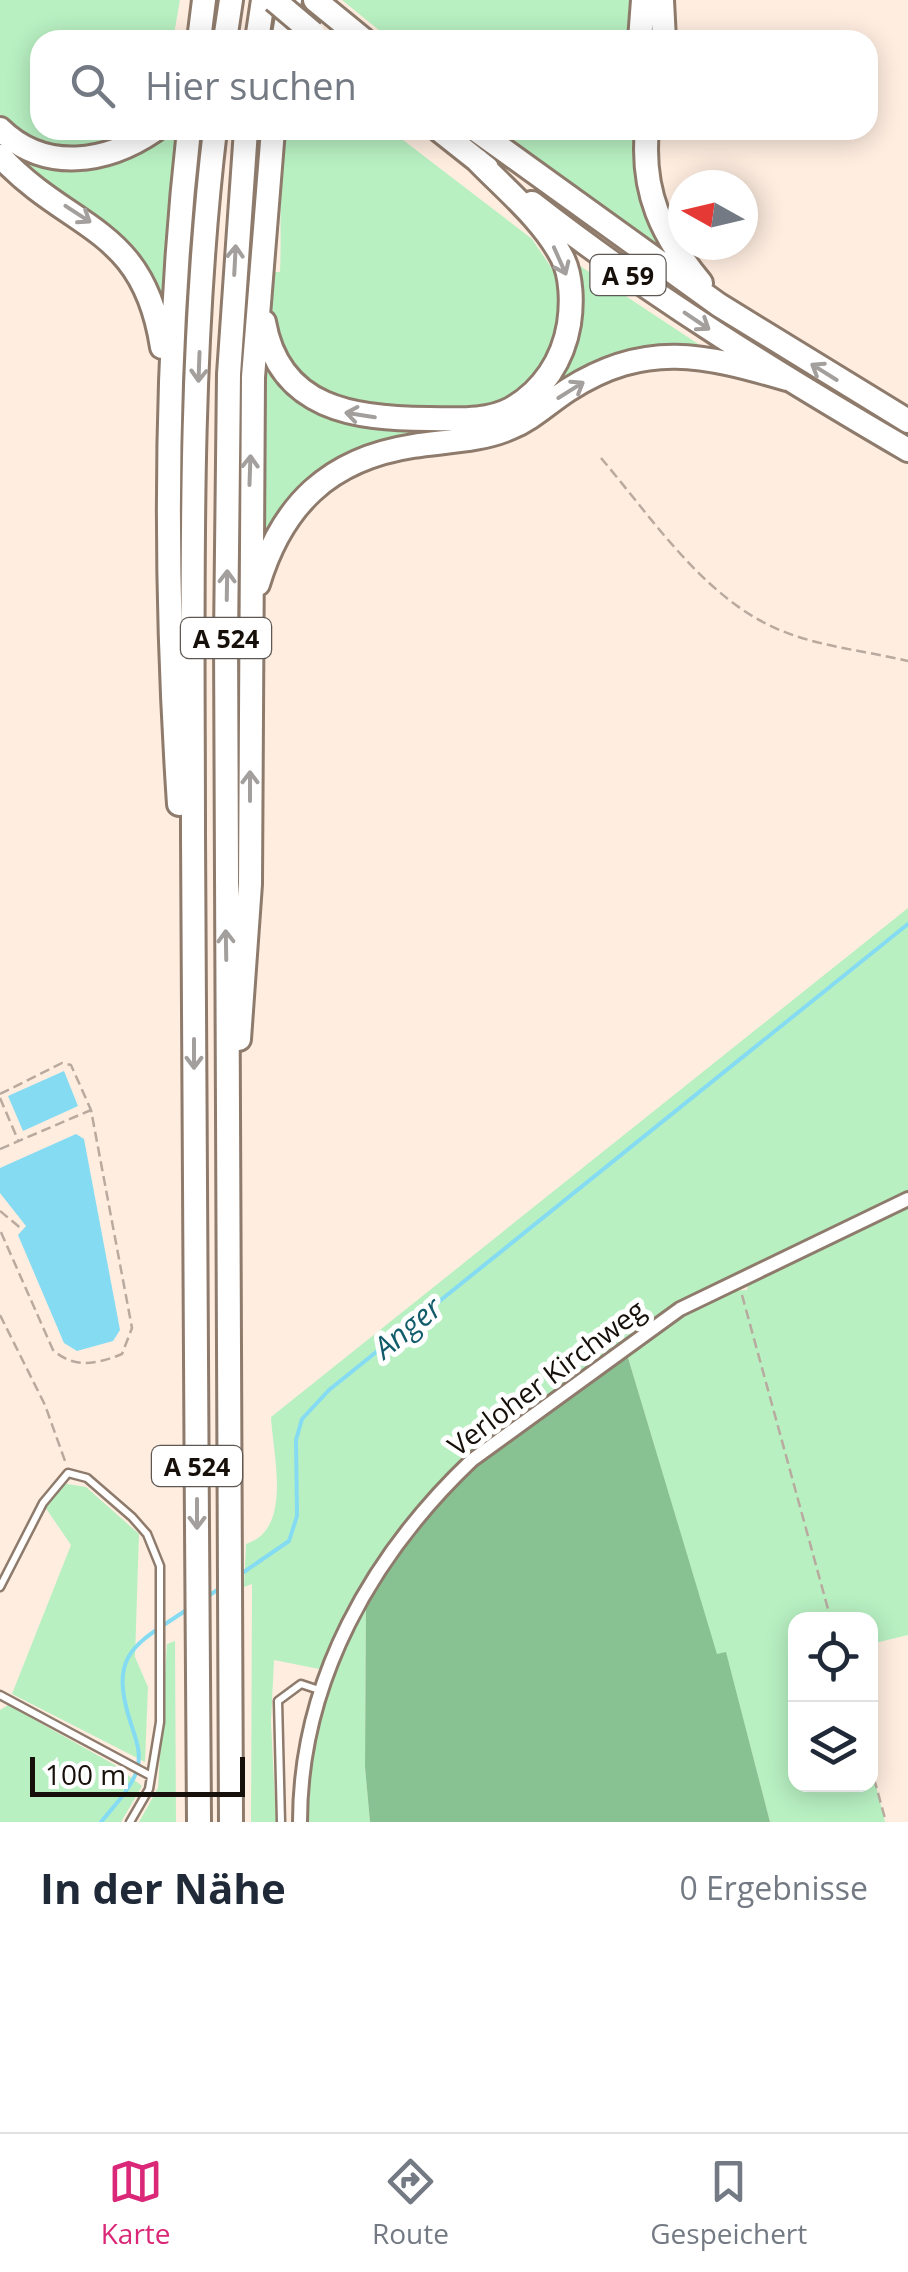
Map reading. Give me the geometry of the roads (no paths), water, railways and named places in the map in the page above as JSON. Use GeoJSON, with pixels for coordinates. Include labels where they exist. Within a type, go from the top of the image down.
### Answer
{"type":"FeatureCollection","features":[{"type":"Feature","properties":{"kind":"highway"},"geometry":{"type":"LineString","coordinates":[[227,30],[231,0]]}},
{"type":"Feature","properties":{"kind":"highway"},"geometry":{"type":"LineString","coordinates":[[258,30],[263,0]]}},
{"type":"Feature","properties":{"kind":"highway"},"geometry":{"type":"LineString","coordinates":[[274,0],[310,30]]}},
{"type":"Feature","properties":{"kind":"highway"},"geometry":{"type":"LineString","coordinates":[[286,30],[290,0]]}},
{"type":"Feature","properties":{"kind":"highway"},"geometry":{"type":"LineString","coordinates":[[641,30],[643,0]]}},
{"type":"Feature","properties":{"kind":"highway"},"geometry":{"type":"LineString","coordinates":[[662,0],[664,30]]}},
{"type":"Feature","properties":{"kind":"highway"},"geometry":{"type":"LineString","coordinates":[[316,1],[352,30]]}},
{"type":"Feature","properties":{"kind":"highway"},"geometry":{"type":"LineString","coordinates":[[199,30],[203,4]]}},
{"type":"Feature","properties":{"kind":"highway"},"geometry":{"type":"LineString","coordinates":[[0,130],[16,145],[46,156],[80,160],[120,151],[138,140]]}},
{"type":"Feature","properties":{"kind":"highway"},"geometry":{"type":"LineString","coordinates":[[188,140],[169,390],[168,577],[174,730],[193,922]]}},
{"type":"Feature","properties":{"kind":"highway","name":"A 524"},"geometry":{"type":"LineString","coordinates":[[199,1822],[193,922],[198,370],[206,204],[214,140]]}},
{"type":"Feature","properties":{"kind":"highway","name":"A 524"},"geometry":{"type":"LineString","coordinates":[[230,1822],[229,374],[245,140]]}},
{"type":"Feature","properties":{"kind":"highway"},"geometry":{"type":"LineString","coordinates":[[228,1147],[249,916],[252,396],[273,140]]}},
{"type":"Feature","properties":{"kind":"highway","name":"A 59"},"geometry":{"type":"LineString","coordinates":[[452,140],[598,254],[787,379],[908,450]]}},
{"type":"Feature","properties":{"kind":"highway","name":"A 59"},"geometry":{"type":"LineString","coordinates":[[490,140],[719,305],[908,420]]}},
{"type":"Feature","properties":{"kind":"highway"},"geometry":{"type":"LineString","coordinates":[[646,140],[651,203],[680,258],[719,305]]}},
{"type":"Feature","properties":{"kind":"highway"},"geometry":{"type":"LineString","coordinates":[[0,156],[127,255],[156,305],[169,390]]}},
{"type":"Feature","properties":{"kind":"highway"},"geometry":{"type":"LineString","coordinates":[[262,243],[268,345],[283,370],[307,396],[342,412],[389,419],[470,420],[509,410],[535,390],[556,366],[572,302],[564,258],[477,160]]}},
{"type":"Feature","properties":{"kind":"highway"},"geometry":{"type":"LineString","coordinates":[[251,637],[258,584],[282,523],[341,468],[380,452],[511,428],[567,391],[639,358],[677,354],[720,359],[787,379]]}},
{"type":"Feature","properties":{"kind":"street","name":"Verloher Kirchweg"},"geometry":{"type":"LineString","coordinates":[[300,1822],[318,1690],[374,1580],[449,1482],[680,1309],[739,1284],[908,1199]]}},
{"type":"Feature","properties":{"kind":"lane"},"geometry":{"type":"LineString","coordinates":[[0,1587],[43,1503],[68,1472],[87,1478],[147,1534],[160,1566],[160,1722],[130,1822]]}},
{"type":"Feature","properties":{"kind":"lane"},"geometry":{"type":"LineString","coordinates":[[281,1822],[278,1701],[301,1684],[318,1690]]}},
{"type":"Feature","properties":{"kind":"lane"},"geometry":{"type":"LineString","coordinates":[[0,1695],[147,1774]]}},
{"type":"Feature","properties":{"kind":"water"},"geometry":{"type":"Polygon","coordinates":[[[64,1071],[78,1106],[23,1131],[8,1096],[64,1071]]]}},
{"type":"Feature","properties":{"kind":"water"},"geometry":{"type":"Polygon","coordinates":[[[76,1134],[84,1139],[120,1330],[113,1341],[77,1351],[64,1343],[18,1235],[26,1226],[0,1193],[0,1168],[76,1134]]]}},
{"type":"Feature","properties":{"kind":"waterway","name":"Anger"},"geometry":{"type":"LineString","coordinates":[[238,1576],[289,1541],[297,1516],[296,1440],[302,1419],[329,1390],[908,924]]}},
{"type":"Feature","properties":{"kind":"waterway","name":"Anger"},"geometry":{"type":"LineString","coordinates":[[205,1598],[222,1587]]}},
{"type":"Feature","properties":{"kind":"waterway","name":"Anger"},"geometry":{"type":"LineString","coordinates":[[101,1822],[126,1791],[138,1764],[138,1747],[125,1700],[125,1666],[140,1642],[188,1609]]}}]}
